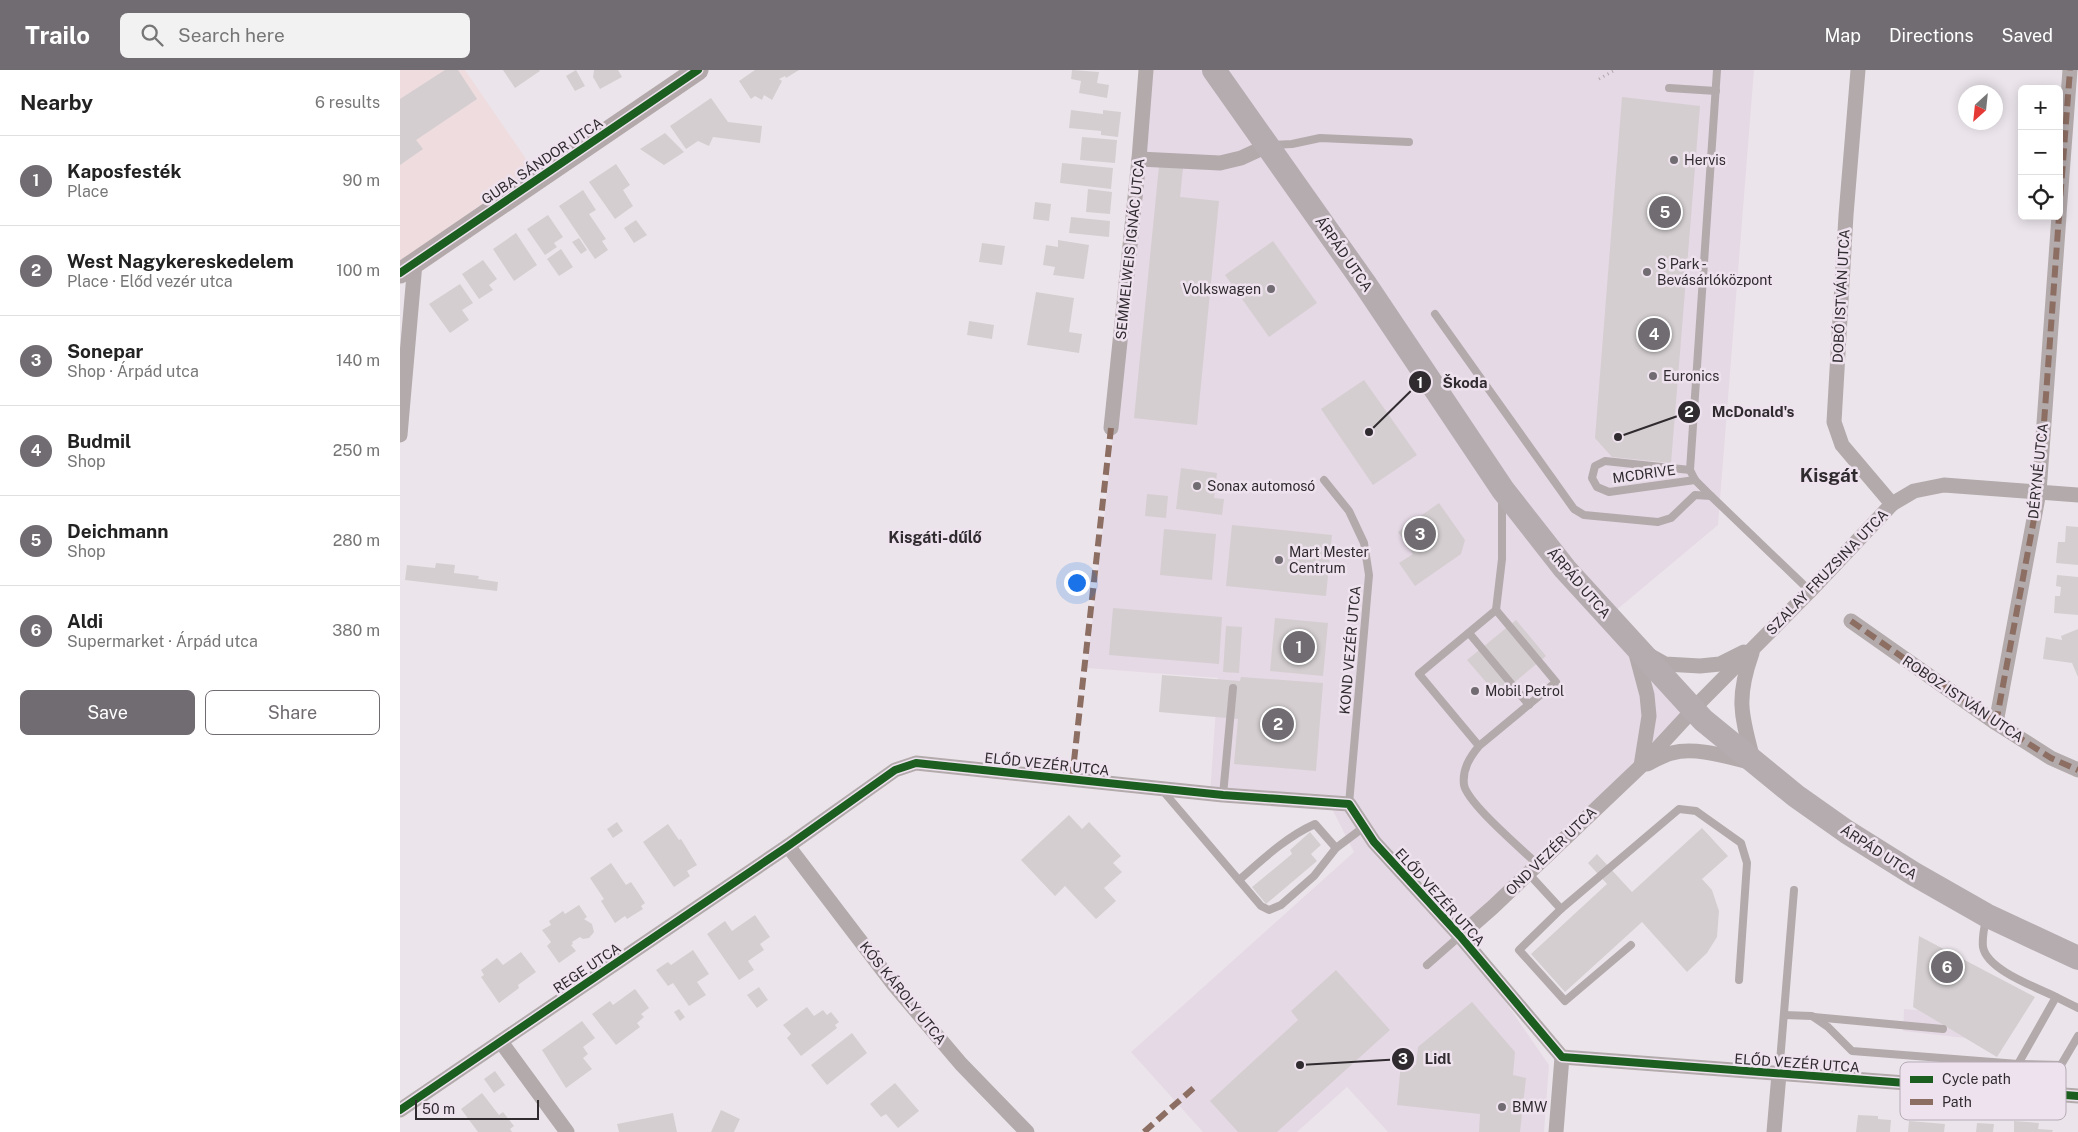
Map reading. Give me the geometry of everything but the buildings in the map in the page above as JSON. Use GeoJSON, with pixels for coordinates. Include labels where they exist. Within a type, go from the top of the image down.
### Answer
{"type":"FeatureCollection","features":[{"type":"Feature","properties":{"kind":"main road","name":"GUBA SÁNDOR UTCA"},"geometry":{"type":"LineString","coordinates":[[407,268],[698,70]]}},
{"type":"Feature","properties":{"kind":"main road","name":"ÁRPÁD UTCA"},"geometry":{"type":"LineString","coordinates":[[1214,70],[1365,284],[1503,490],[1565,569],[1703,720],[1754,764],[1847,832],[1914,874],[1986,915],[2078,958]]}},
{"type":"Feature","properties":{"kind":"street","name":"SEMMELWEIS IGNÁC UTCA"},"geometry":{"type":"LineString","coordinates":[[1111,428],[1139,159],[1146,70]]}},
{"type":"Feature","properties":{"kind":"street","name":"DOBÓ ISTVÁN UTCA"},"geometry":{"type":"LineString","coordinates":[[1858,70],[1846,215],[1834,422],[1842,445],[1892,504]]}},
{"type":"Feature","properties":{"kind":"street","name":"DÉRYNÉ UTCA"},"geometry":{"type":"LineString","coordinates":[[2062,175],[2070,70]]}},
{"type":"Feature","properties":{"kind":"street"},"geometry":{"type":"LineString","coordinates":[[1139,159],[1220,163],[1241,158],[1268,146]]}},
{"type":"Feature","properties":{"kind":"street","name":"DÉRYNÉ UTCA"},"geometry":{"type":"LineString","coordinates":[[1996,723],[2039,492],[2059,220]]}},
{"type":"Feature","properties":{"kind":"street"},"geometry":{"type":"LineString","coordinates":[[400,435],[407,268]]}},
{"type":"Feature","properties":{"kind":"street","name":"SZALAY FRUZSINA UTCA"},"geometry":{"type":"LineString","coordinates":[[1694,710],[1892,504],[1914,491],[1944,485],[2078,495]]}},
{"type":"Feature","properties":{"kind":"street","name":"ROBOZ ISTVÁN UTCA"},"geometry":{"type":"LineString","coordinates":[[1851,621],[1996,723],[2051,758],[2078,770]]}},
{"type":"Feature","properties":{"kind":"street"},"geometry":{"type":"LineString","coordinates":[[1634,646],[1647,694],[1649,716],[1642,766]]}},
{"type":"Feature","properties":{"kind":"street","name":"SZALAY FRUZSINA UTCA"},"geometry":{"type":"LineString","coordinates":[[1634,646],[1665,664],[1700,666],[1720,664],[1754,647]]}},
{"type":"Feature","properties":{"kind":"street","name":"SZALAY FRUZSINA UTCA"},"geometry":{"type":"LineString","coordinates":[[1754,647],[1744,676],[1740,704],[1754,764]]}},
{"type":"Feature","properties":{"kind":"street","name":"OND VEZÉR UTCA"},"geometry":{"type":"LineString","coordinates":[[1460,936],[1642,766],[1694,710]]}},
{"type":"Feature","properties":{"kind":"street","name":"OND VEZÉR UTCA"},"geometry":{"type":"LineString","coordinates":[[1642,766],[1674,752],[1713,753],[1754,764]]}},
{"type":"Feature","properties":{"kind":"street","name":"ELŐD VEZÉR UTCA"},"geometry":{"type":"LineString","coordinates":[[788,846],[895,770],[916,763],[1223,795],[1349,804],[1374,842],[1460,936],[1562,1057],[1900,1083]]}},
{"type":"Feature","properties":{"kind":"street","name":"REGE UTCA"},"geometry":{"type":"LineString","coordinates":[[400,1110],[788,846]]}},
{"type":"Feature","properties":{"kind":"street","name":"KÓS KÁROLY UTCA"},"geometry":{"type":"LineString","coordinates":[[788,846],[894,985],[961,1064],[1027,1132]]}},
{"type":"Feature","properties":{"kind":"street"},"geometry":{"type":"LineString","coordinates":[[501,1042],[567,1132]]}},
{"type":"Feature","properties":{"kind":"street"},"geometry":{"type":"LineString","coordinates":[[1556,1132],[1562,1057]]}},
{"type":"Feature","properties":{"kind":"street"},"geometry":{"type":"LineString","coordinates":[[1774,1132],[1779,1074]]}},
{"type":"Feature","properties":{"kind":"lane"},"geometry":{"type":"LineString","coordinates":[[1717,70],[1690,470],[1694,480],[1810,591]]}},
{"type":"Feature","properties":{"kind":"lane"},"geometry":{"type":"LineString","coordinates":[[1668,88],[1716,91]]}},
{"type":"Feature","properties":{"kind":"lane"},"geometry":{"type":"LineString","coordinates":[[1268,146],[1292,144],[1320,138],[1409,142]]}},
{"type":"Feature","properties":{"kind":"lane"},"geometry":{"type":"LineString","coordinates":[[1435,314],[1574,509],[1584,516],[1658,522],[1670,518],[1696,495],[1711,496]]}},
{"type":"Feature","properties":{"kind":"lane","name":"MCDRIVE"},"geometry":{"type":"LineString","coordinates":[[1690,470],[1605,461],[1595,466],[1592,478],[1597,488],[1609,492],[1694,480]]}},
{"type":"Feature","properties":{"kind":"lane","name":"KOND VEZÉR UTCA"},"geometry":{"type":"LineString","coordinates":[[1324,480],[1349,511],[1364,542],[1369,574],[1349,804]]}},
{"type":"Feature","properties":{"kind":"lane"},"geometry":{"type":"LineString","coordinates":[[1479,746],[1419,674],[1496,610],[1502,559],[1503,490]]}},
{"type":"Feature","properties":{"kind":"lane"},"geometry":{"type":"LineString","coordinates":[[1496,610],[1556,682],[1479,746],[1470,757],[1464,773],[1464,786],[1471,799],[1533,869],[1561,909]]}},
{"type":"Feature","properties":{"kind":"lane"},"geometry":{"type":"LineString","coordinates":[[1469,633],[1529,705]]}},
{"type":"Feature","properties":{"kind":"lane"},"geometry":{"type":"LineString","coordinates":[[1223,795],[1233,688]]}},
{"type":"Feature","properties":{"kind":"lane"},"geometry":{"type":"LineString","coordinates":[[1161,789],[1261,906],[1269,910],[1281,905],[1314,876],[1336,848],[1364,827]]}},
{"type":"Feature","properties":{"kind":"lane"},"geometry":{"type":"LineString","coordinates":[[1631,945],[1565,1001],[1519,950],[1561,909],[1679,809],[1696,811],[1741,843],[1747,863],[1739,980]]}},
{"type":"Feature","properties":{"kind":"lane"},"geometry":{"type":"LineString","coordinates":[[1239,880],[1280,844],[1315,824],[1336,848]]}},
{"type":"Feature","properties":{"kind":"lane"},"geometry":{"type":"LineString","coordinates":[[1779,1074],[1794,890]]}},
{"type":"Feature","properties":{"kind":"lane"},"geometry":{"type":"LineString","coordinates":[[1986,915],[1984,948],[1989,960],[1999,969],[2078,1008]]}},
{"type":"Feature","properties":{"kind":"lane"},"geometry":{"type":"LineString","coordinates":[[1427,965],[1460,936]]}},
{"type":"Feature","properties":{"kind":"lane"},"geometry":{"type":"LineString","coordinates":[[2019,1062],[2056,997]]}},
{"type":"Feature","properties":{"kind":"lane"},"geometry":{"type":"LineString","coordinates":[[1784,1015],[1944,1029]]}},
{"type":"Feature","properties":{"kind":"lane"},"geometry":{"type":"LineString","coordinates":[[1812,1016],[1828,1027],[1852,1051],[1992,1062]]}},
{"type":"Feature","properties":{"kind":"lane"},"geometry":{"type":"LineString","coordinates":[[2063,1062],[2078,1036]]}},
{"type":"Feature","properties":{"kind":"path"},"geometry":{"type":"LineString","coordinates":[[1599,79],[1615,70]]}},
{"type":"Feature","properties":{"kind":"shaded area"},"geometry":{"type":"Polygon","coordinates":[[[400,70],[465,70],[533,169],[400,261],[400,70]]]}},
{"type":"Feature","properties":{"kind":"shaded area"},"geometry":{"type":"Polygon","coordinates":[[[1146,70],[1754,70],[1718,525],[1608,617],[1496,492],[1691,712],[1460,936],[1549,1065],[1544,1132],[1388,1132],[1347,1087],[1297,1132],[1203,1132],[1131,1052],[1354,852],[1329,803],[1210,794],[1218,678],[1087,668],[1111,456],[1146,70]]]}},
{"type":"Feature","properties":{"kind":"shaded area"},"geometry":{"type":"Polygon","coordinates":[[[1904,1009],[1918,1010],[1965,1038],[1903,1031],[1904,1009]]]}},
{"type":"Feature","properties":{"kind":"marked path"},"geometry":{"type":"LineString","coordinates":[[2062,175],[2070,70]]}},
{"type":"Feature","properties":{"kind":"marked path"},"geometry":{"type":"LineString","coordinates":[[1996,723],[2039,492],[2059,220]]}},
{"type":"Feature","properties":{"kind":"marked path"},"geometry":{"type":"LineString","coordinates":[[1072,779],[1111,428]]}},
{"type":"Feature","properties":{"kind":"marked path"},"geometry":{"type":"LineString","coordinates":[[1851,621],[1996,723],[2051,758],[2078,770]]}},
{"type":"Feature","properties":{"kind":"marked path"},"geometry":{"type":"LineString","coordinates":[[1144,1132],[1197,1085]]}},
{"type":"Feature","properties":{"kind":"cycle path"},"geometry":{"type":"LineString","coordinates":[[400,273],[698,70]]}},
{"type":"Feature","properties":{"kind":"cycle path"},"geometry":{"type":"LineString","coordinates":[[400,1110],[788,846],[895,770],[916,763],[1223,795],[1349,804],[1374,842],[1460,936],[1562,1057],[1900,1083]]}},
{"type":"Feature","properties":{"kind":"cycle path"},"geometry":{"type":"LineString","coordinates":[[2066,1095],[2078,1096]]}},
{"type":"Feature","properties":{"kind":"place","name":"Hervis"},"geometry":{"type":"Point","coordinates":[1674,160]}},
{"type":"Feature","properties":{"kind":"place","name":"Deichmann"},"geometry":{"type":"Point","coordinates":[1665,212]}},
{"type":"Feature","properties":{"kind":"place","name":"S Park - Bevásárlóközpont"},"geometry":{"type":"Point","coordinates":[1647,272]}},
{"type":"Feature","properties":{"kind":"place","name":"Volkswagen"},"geometry":{"type":"Point","coordinates":[1271,289]}},
{"type":"Feature","properties":{"kind":"place","name":"Budmil"},"geometry":{"type":"Point","coordinates":[1654,334]}},
{"type":"Feature","properties":{"kind":"place","name":"Euronics"},"geometry":{"type":"Point","coordinates":[1653,376]}},
{"type":"Feature","properties":{"kind":"place","name":"Škoda"},"geometry":{"type":"Point","coordinates":[1369,432]}},
{"type":"Feature","properties":{"kind":"place","name":"McDonald's"},"geometry":{"type":"Point","coordinates":[1618,437]}},
{"type":"Feature","properties":{"kind":"place","name":"Sonax automosó"},"geometry":{"type":"Point","coordinates":[1197,486]}},
{"type":"Feature","properties":{"kind":"place","name":"Sonepar"},"geometry":{"type":"Point","coordinates":[1420,534]}},
{"type":"Feature","properties":{"kind":"place","name":"Mart Mester Centrum"},"geometry":{"type":"Point","coordinates":[1279,560]}},
{"type":"Feature","properties":{"kind":"place","name":"Kaposfesték"},"geometry":{"type":"Point","coordinates":[1299,647]}},
{"type":"Feature","properties":{"kind":"place","name":"Mobil Petrol"},"geometry":{"type":"Point","coordinates":[1475,691]}},
{"type":"Feature","properties":{"kind":"place","name":"West Nagykereskedelem"},"geometry":{"type":"Point","coordinates":[1278,724]}},
{"type":"Feature","properties":{"kind":"place","name":"Aldi"},"geometry":{"type":"Point","coordinates":[1947,967]}},
{"type":"Feature","properties":{"kind":"place","name":"Lidl"},"geometry":{"type":"Point","coordinates":[1300,1065]}},
{"type":"Feature","properties":{"kind":"place","name":"BMW"},"geometry":{"type":"Point","coordinates":[1502,1107]}},
{"type":"Feature","properties":{"kind":"district","name":"Kisgát"},"geometry":{"type":"Point","coordinates":[1829,475]}},
{"type":"Feature","properties":{"kind":"district","name":"Kisgáti-dűlő"},"geometry":{"type":"Point","coordinates":[935,537]}}]}
